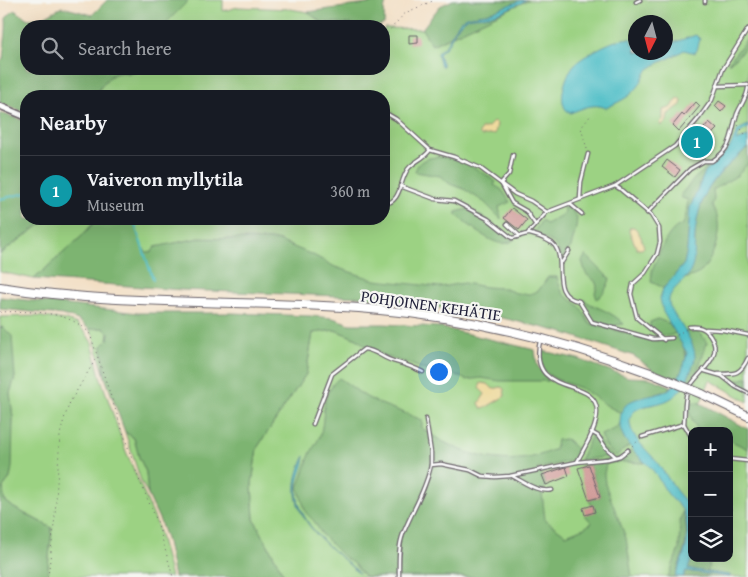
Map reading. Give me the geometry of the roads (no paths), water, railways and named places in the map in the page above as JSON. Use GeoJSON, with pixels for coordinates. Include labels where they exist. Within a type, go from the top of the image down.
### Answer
{"type":"FeatureCollection","features":[{"type":"Feature","properties":{"kind":"main road","name":"POHJOINEN KEHÄTIE"},"geometry":{"type":"LineString","coordinates":[[0,282],[96,297]]}},
{"type":"Feature","properties":{"kind":"main road","name":"POHJOINEN KEHÄTIE"},"geometry":{"type":"LineString","coordinates":[[0,286],[76,297],[371,309],[460,321],[541,338],[588,352],[653,374],[702,394],[748,416]]}},
{"type":"Feature","properties":{"kind":"street"},"geometry":{"type":"LineString","coordinates":[[0,106],[20,114]]}},
{"type":"Feature","properties":{"kind":"lane"},"geometry":{"type":"LineString","coordinates":[[636,2],[640,0]]}},
{"type":"Feature","properties":{"kind":"lane"},"geometry":{"type":"LineString","coordinates":[[528,234],[547,212],[615,186],[675,146],[708,106],[724,69],[748,29]]}},
{"type":"Feature","properties":{"kind":"lane"},"geometry":{"type":"LineString","coordinates":[[647,212],[690,170],[699,163],[712,161],[725,150],[734,132],[736,116],[746,99],[748,87],[718,86]]}},
{"type":"Feature","properties":{"kind":"lane"},"geometry":{"type":"LineString","coordinates":[[390,115],[430,150],[454,157],[480,168],[515,194],[531,201],[547,212]]}},
{"type":"Feature","properties":{"kind":"lane"},"geometry":{"type":"LineString","coordinates":[[390,202],[396,198],[408,169],[427,155],[430,150]]}},
{"type":"Feature","properties":{"kind":"lane"},"geometry":{"type":"LineString","coordinates":[[580,200],[581,182],[588,154]]}},
{"type":"Feature","properties":{"kind":"lane"},"geometry":{"type":"LineString","coordinates":[[501,183],[509,174],[513,155]]}},
{"type":"Feature","properties":{"kind":"lane"},"geometry":{"type":"LineString","coordinates":[[501,183],[512,203],[526,211],[535,224]]}},
{"type":"Feature","properties":{"kind":"lane"},"geometry":{"type":"LineString","coordinates":[[400,186],[435,199],[454,201],[488,219],[512,238],[528,234],[551,243],[557,251],[559,275],[564,291],[568,297],[579,301],[592,322],[653,339],[664,340],[672,338]]}},
{"type":"Feature","properties":{"kind":"lane"},"geometry":{"type":"LineString","coordinates":[[615,186],[647,212],[656,221],[659,228],[660,242],[651,266],[633,284],[631,294],[637,318],[664,340]]}},
{"type":"Feature","properties":{"kind":"lane"},"geometry":{"type":"LineString","coordinates":[[570,204],[582,214]]}},
{"type":"Feature","properties":{"kind":"lane"},"geometry":{"type":"LineString","coordinates":[[507,224],[520,236]]}},
{"type":"Feature","properties":{"kind":"lane"},"geometry":{"type":"LineString","coordinates":[[562,262],[570,251]]}},
{"type":"Feature","properties":{"kind":"lane"},"geometry":{"type":"LineString","coordinates":[[559,260],[567,264]]}},
{"type":"Feature","properties":{"kind":"lane"},"geometry":{"type":"LineString","coordinates":[[689,327],[696,326],[704,329],[723,330],[748,335]]}},
{"type":"Feature","properties":{"kind":"lane"},"geometry":{"type":"LineString","coordinates":[[688,431],[684,424],[687,392],[705,371],[712,358],[714,347],[711,337],[704,329]]}},
{"type":"Feature","properties":{"kind":"lane"},"geometry":{"type":"LineString","coordinates":[[541,338],[538,358],[544,373],[559,383],[584,392],[595,400],[598,411],[592,432],[577,462]]}},
{"type":"Feature","properties":{"kind":"lane"},"geometry":{"type":"LineString","coordinates":[[313,424],[332,374],[364,349],[392,361],[410,365],[423,372]]}},
{"type":"Feature","properties":{"kind":"lane"},"geometry":{"type":"LineString","coordinates":[[713,373],[736,373],[742,370],[748,358]]}},
{"type":"Feature","properties":{"kind":"lane"},"geometry":{"type":"LineString","coordinates":[[705,371],[722,376],[736,387],[748,393]]}},
{"type":"Feature","properties":{"kind":"lane"},"geometry":{"type":"LineString","coordinates":[[399,577],[402,536],[425,489],[431,466],[426,419]]}},
{"type":"Feature","properties":{"kind":"lane"},"geometry":{"type":"LineString","coordinates":[[642,437],[684,424]]}},
{"type":"Feature","properties":{"kind":"lane"},"geometry":{"type":"LineString","coordinates":[[592,432],[598,436],[606,448],[616,457]]}},
{"type":"Feature","properties":{"kind":"lane"},"geometry":{"type":"LineString","coordinates":[[431,466],[441,464],[470,470],[482,476],[510,476],[577,462],[608,460],[628,450]]}},
{"type":"Feature","properties":{"kind":"lane"},"geometry":{"type":"LineString","coordinates":[[733,459],[748,461]]}},
{"type":"Feature","properties":{"kind":"lane"},"geometry":{"type":"LineString","coordinates":[[510,476],[538,489],[552,490]]}},
{"type":"Feature","properties":{"kind":"water"},"geometry":{"type":"Polygon","coordinates":[[[526,0],[501,11],[486,16],[469,18],[462,22],[447,45],[440,52],[439,55],[443,66],[441,66],[437,53],[445,46],[460,21],[467,17],[488,13],[526,0]]]}},
{"type":"Feature","properties":{"kind":"water"},"geometry":{"type":"Polygon","coordinates":[[[696,35],[700,39],[695,53],[684,50],[673,56],[673,43],[696,35]]]}},
{"type":"Feature","properties":{"kind":"water"},"geometry":{"type":"Polygon","coordinates":[[[628,39],[628,60],[665,60],[647,71],[638,87],[622,100],[606,108],[592,106],[570,113],[563,103],[563,96],[568,74],[575,64],[594,51],[619,40],[628,39]]]}},
{"type":"Feature","properties":{"kind":"water"},"geometry":{"type":"Polygon","coordinates":[[[748,125],[748,128],[740,133],[736,141],[748,137],[748,147],[711,184],[697,218],[692,268],[688,276],[669,298],[670,308],[693,346],[695,360],[683,387],[677,394],[663,402],[643,407],[633,412],[630,424],[637,439],[688,504],[688,562],[691,562],[688,569],[730,575],[730,577],[686,571],[683,577],[675,577],[687,539],[685,516],[651,468],[626,442],[621,429],[621,413],[625,406],[636,399],[666,391],[674,385],[682,369],[687,353],[663,312],[660,298],[663,289],[684,264],[690,208],[705,172],[729,149],[738,130],[748,125]]]}},
{"type":"Feature","properties":{"kind":"water"},"geometry":{"type":"Polygon","coordinates":[[[305,456],[297,486],[299,503],[303,514],[323,541],[308,524],[300,509],[296,494],[297,476],[305,456]]]}},
{"type":"Feature","properties":{"kind":"waterway"},"geometry":{"type":"LineString","coordinates":[[0,199],[20,194]]}},
{"type":"Feature","properties":{"kind":"waterway"},"geometry":{"type":"LineString","coordinates":[[135,225],[153,279]]}},
{"type":"Feature","properties":{"kind":"place","name":"Vaiveron myllytila"},"geometry":{"type":"Point","coordinates":[697,142]}}]}
